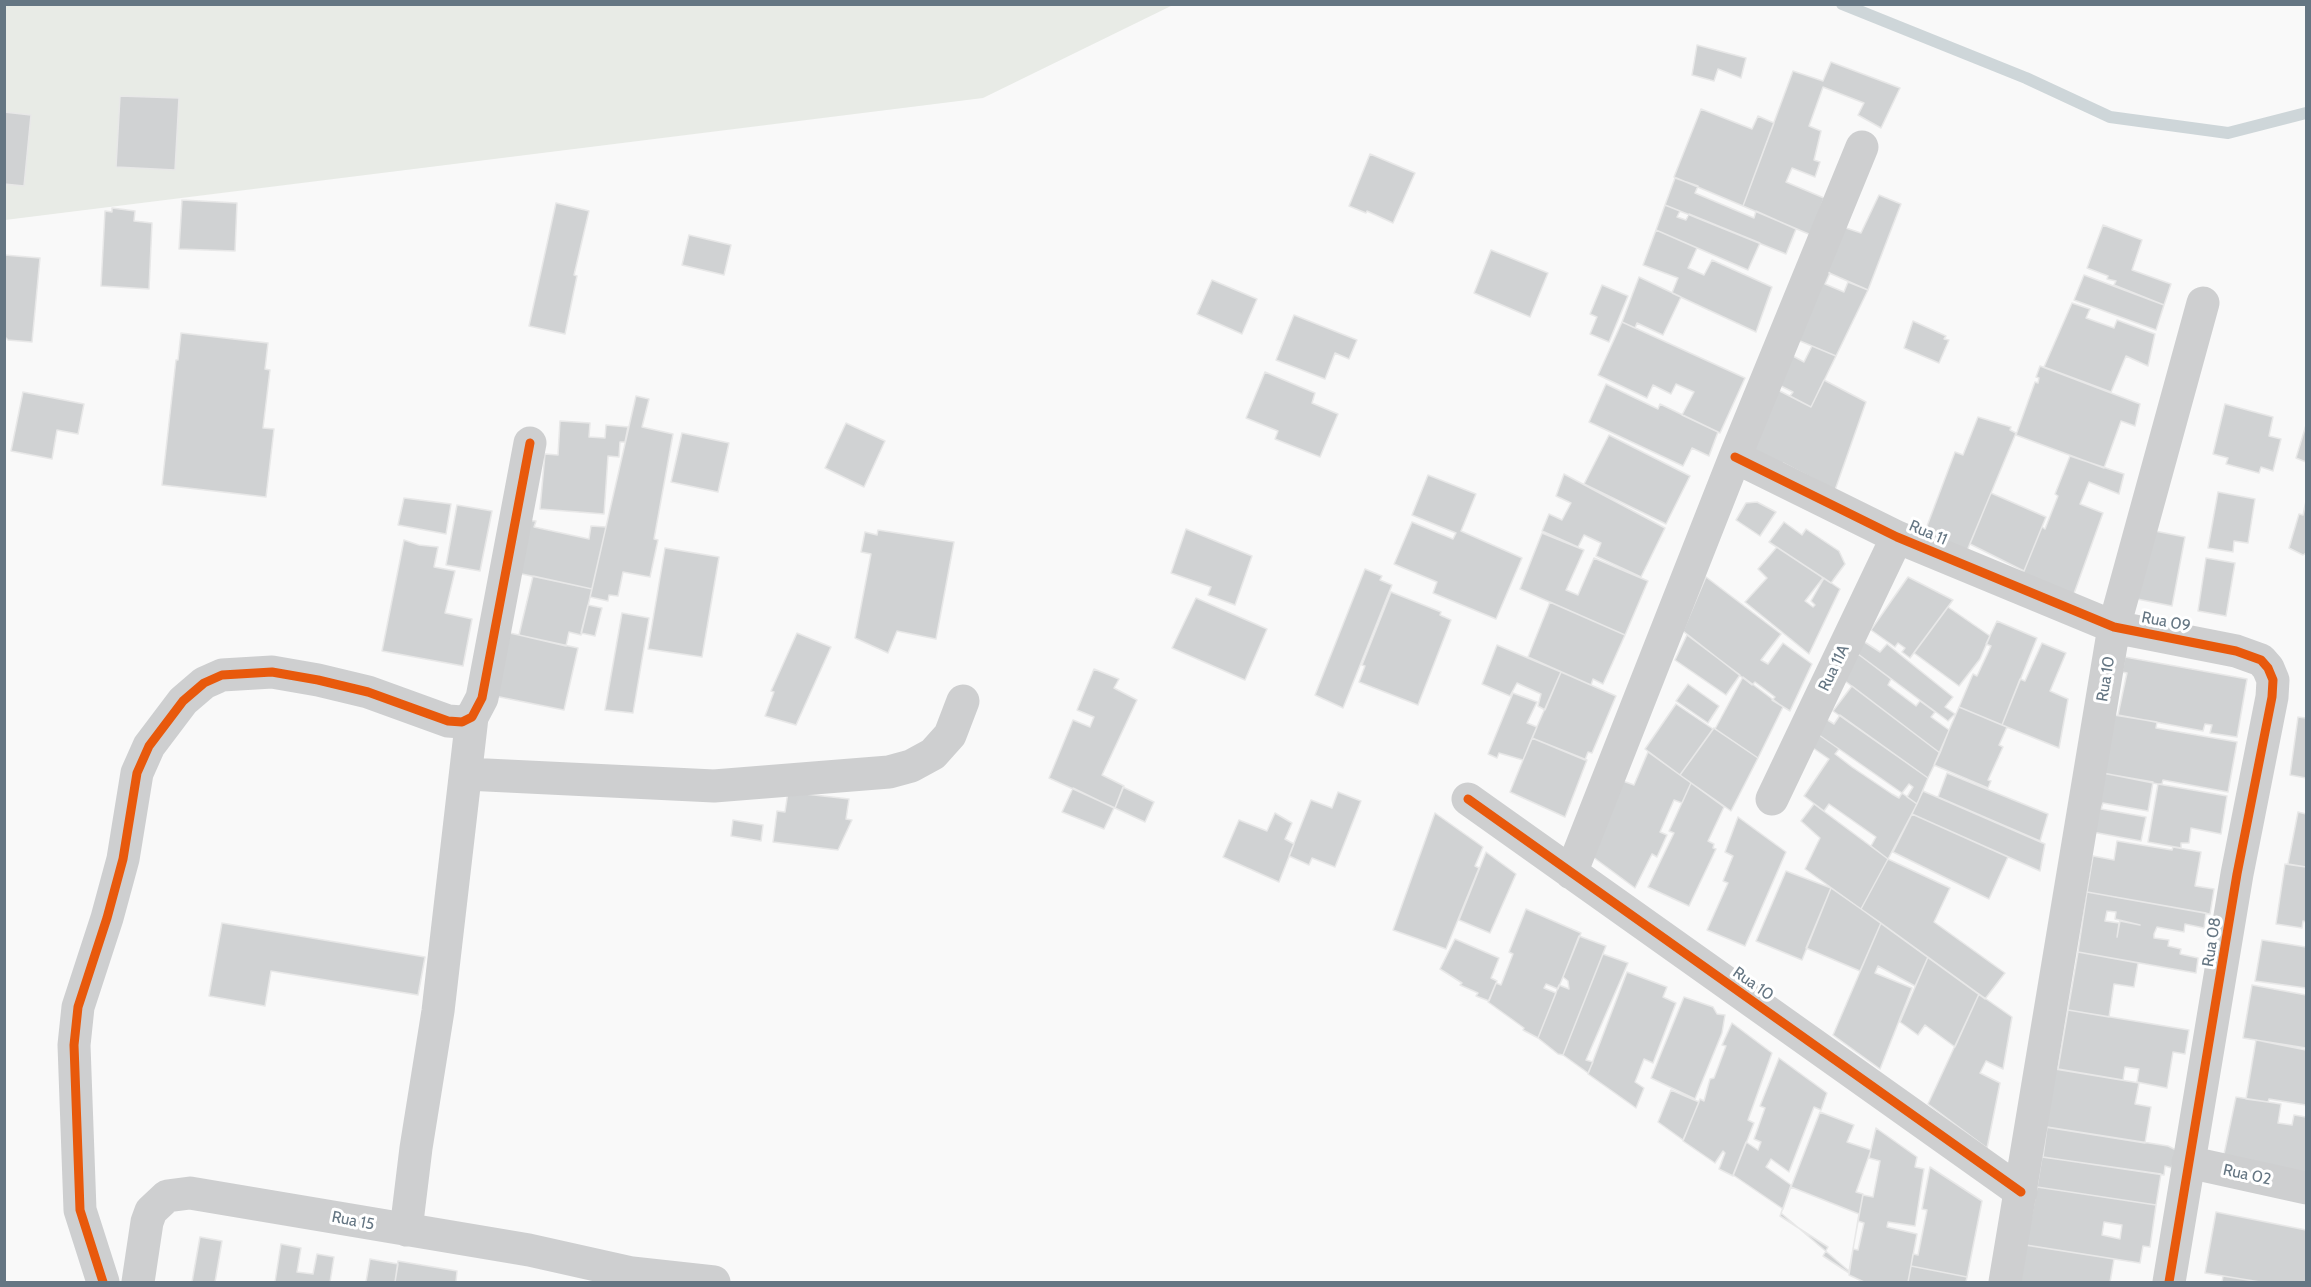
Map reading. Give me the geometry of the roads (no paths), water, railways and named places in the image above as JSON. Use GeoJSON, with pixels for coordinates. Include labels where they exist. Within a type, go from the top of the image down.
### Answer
{"type":"FeatureCollection","features":[{"type":"Feature","properties":{"kind":"street"},"geometry":{"type":"LineString","coordinates":[[1571,873],[1735,457],[1862,147]]}},
{"type":"Feature","properties":{"kind":"street","name":"Rua 10"},"geometry":{"type":"LineString","coordinates":[[2005,1282],[2114,627],[2203,303]]}},
{"type":"Feature","properties":{"kind":"street"},"geometry":{"type":"LineString","coordinates":[[406,1230],[416,1148],[438,1011],[472,717],[482,698],[530,443]]}},
{"type":"Feature","properties":{"kind":"street","name":"Rua 11"},"geometry":{"type":"LineString","coordinates":[[1735,457],[1897,537],[2114,627]]}},
{"type":"Feature","properties":{"kind":"street","name":"Rua 11A"},"geometry":{"type":"LineString","coordinates":[[1772,799],[1897,537]]}},
{"type":"Feature","properties":{"kind":"street","name":"Rua 09"},"geometry":{"type":"LineString","coordinates":[[2114,627],[2212,646]]}},
{"type":"Feature","properties":{"kind":"street","name":"Rua 08"},"geometry":{"type":"LineString","coordinates":[[2169,1282],[2237,874],[2272,697],[2273,680],[2268,668],[2261,660],[2212,646]]}},
{"type":"Feature","properties":{"kind":"street"},"geometry":{"type":"LineString","coordinates":[[103,1282],[80,1210],[74,1045],[78,1007],[107,918],[123,859],[137,773],[149,746],[183,701],[204,683],[222,675],[272,672],[368,692],[448,721],[462,722],[472,717]]}},
{"type":"Feature","properties":{"kind":"street"},"geometry":{"type":"LineString","coordinates":[[466,774],[714,786],[889,772],[911,766],[933,754],[950,735],[963,701]]}},
{"type":"Feature","properties":{"kind":"street","name":"Rua 10"},"geometry":{"type":"LineString","coordinates":[[1468,799],[2021,1192]]}},
{"type":"Feature","properties":{"kind":"street","name":"Rua 02"},"geometry":{"type":"LineString","coordinates":[[2188,1162],[2307,1188]]}},
{"type":"Feature","properties":{"kind":"street","name":"Rua 15"},"geometry":{"type":"LineString","coordinates":[[138,1282],[149,1215],[160,1201],[177,1193],[273,1205],[529,1250],[631,1278],[714,1282]]}},
{"type":"Feature","properties":{"kind":"waterway"},"geometry":{"type":"LineString","coordinates":[[1842,4],[2026,78],[2110,117],[2228,133],[2306,113]]}}]}
